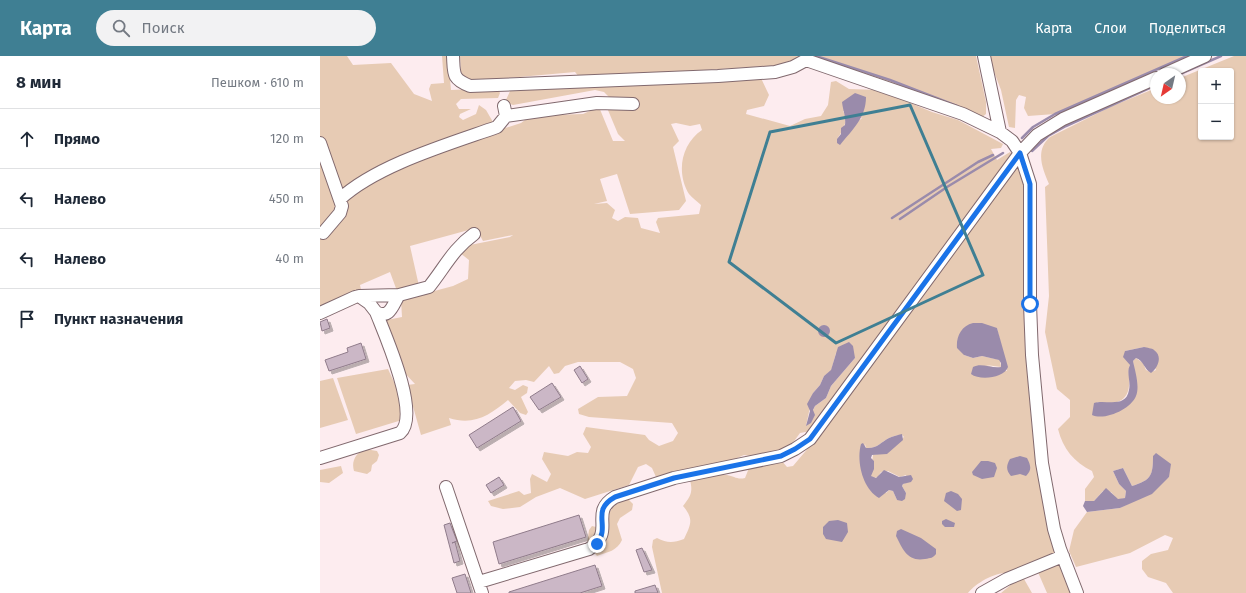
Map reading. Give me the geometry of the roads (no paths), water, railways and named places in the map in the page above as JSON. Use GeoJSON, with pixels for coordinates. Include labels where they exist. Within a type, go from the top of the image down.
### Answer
{"type":"FeatureCollection","features":[{"type":"Feature","properties":{"kind":"lane"},"geometry":{"type":"LineString","coordinates":[[453,56],[454,76],[460,82],[470,86],[718,76],[768,72],[793,67],[806,58],[963,114],[1000,132],[1012,141],[1020,153],[1030,184],[1030,304],[1032,355],[1042,463],[1054,529],[1077,593]]}},
{"type":"Feature","properties":{"kind":"lane"},"geometry":{"type":"LineString","coordinates":[[984,56],[1000,132]]}},
{"type":"Feature","properties":{"kind":"lane"},"geometry":{"type":"LineString","coordinates":[[1178,68],[1205,56]]}},
{"type":"Feature","properties":{"kind":"lane"},"geometry":{"type":"LineString","coordinates":[[446,487],[481,588],[593,546],[602,538],[603,508],[607,502],[615,497],[674,478],[781,456],[795,449],[810,439],[1020,153],[1037,136],[1063,119],[1150,81]]}},
{"type":"Feature","properties":{"kind":"lane"},"geometry":{"type":"LineString","coordinates":[[340,199],[353,187],[385,170],[496,127],[505,111],[597,103],[633,104]]}},
{"type":"Feature","properties":{"kind":"lane"},"geometry":{"type":"LineString","coordinates":[[320,143],[342,206],[340,213],[323,233]]}},
{"type":"Feature","properties":{"kind":"lane"},"geometry":{"type":"LineString","coordinates":[[320,313],[360,296],[399,295],[429,287],[454,251],[474,234]]}},
{"type":"Feature","properties":{"kind":"lane"},"geometry":{"type":"LineString","coordinates":[[376,312],[382,314],[389,312],[399,295]]}},
{"type":"Feature","properties":{"kind":"lane"},"geometry":{"type":"LineString","coordinates":[[320,458],[400,432],[406,425],[406,398],[401,378],[376,312],[369,303],[360,296]]}},
{"type":"Feature","properties":{"kind":"lane"},"geometry":{"type":"LineString","coordinates":[[982,593],[1007,580],[1063,556]]}},
{"type":"Feature","properties":{"kind":"waterway"},"geometry":{"type":"LineString","coordinates":[[816,56],[890,80],[957,106]]}},
{"type":"Feature","properties":{"kind":"waterway"},"geometry":{"type":"LineString","coordinates":[[1022,138],[1033,127],[1055,114],[1187,56]]}},
{"type":"Feature","properties":{"kind":"waterway"},"geometry":{"type":"LineString","coordinates":[[1186,71],[1221,56]]}},
{"type":"Feature","properties":{"kind":"waterway"},"geometry":{"type":"LineString","coordinates":[[1032,151],[1048,136],[1066,126],[1150,88]]}},
{"type":"Feature","properties":{"kind":"waterway"},"geometry":{"type":"LineString","coordinates":[[900,219],[947,187],[1003,153]]}},
{"type":"Feature","properties":{"kind":"waterway"},"geometry":{"type":"LineString","coordinates":[[892,218],[978,162],[993,155]]}}]}
